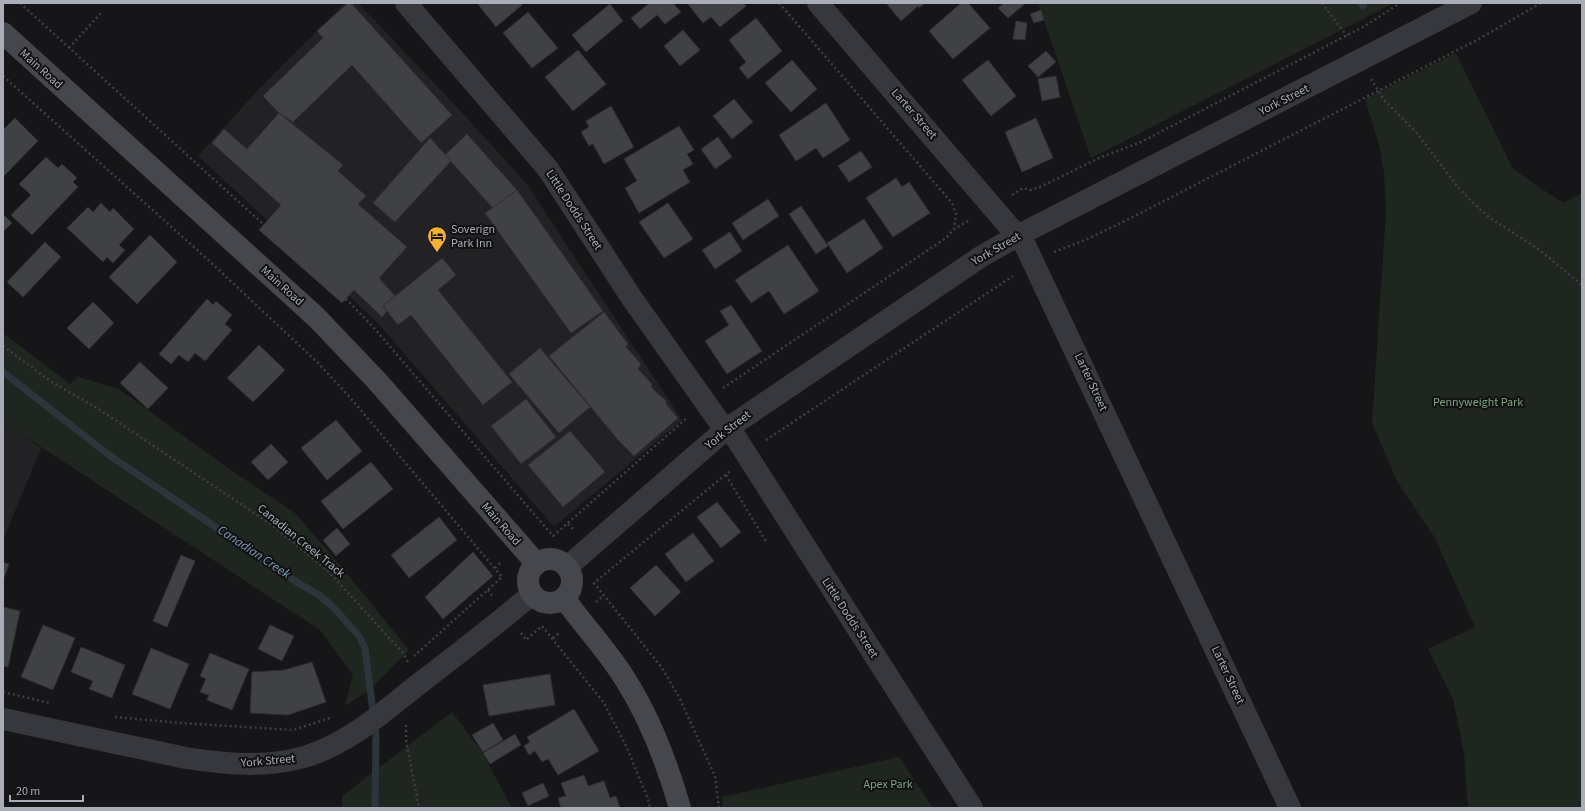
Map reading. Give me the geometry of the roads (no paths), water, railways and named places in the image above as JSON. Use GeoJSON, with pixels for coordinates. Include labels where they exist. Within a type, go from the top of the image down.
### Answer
{"type":"FeatureCollection","features":[{"type":"Feature","properties":{"kind":"main road","name":"Main Road"},"geometry":{"type":"LineString","coordinates":[[3,34],[316,317],[377,381],[536,563]]}},
{"type":"Feature","properties":{"kind":"main road"},"geometry":{"type":"LineString","coordinates":[[550,558],[559,561],[567,567],[571,574],[572,583],[564,598],[556,602],[547,603],[538,600],[532,594],[528,586],[528,578],[530,570],[536,563],[550,558]]}},
{"type":"Feature","properties":{"kind":"main road"},"geometry":{"type":"LineString","coordinates":[[564,598],[608,655],[628,684],[658,744],[672,780],[680,808]]}},
{"type":"Feature","properties":{"kind":"street","name":"Little Dodds Street"},"geometry":{"type":"LineString","coordinates":[[406,3],[548,169],[628,292],[705,402],[747,456],[972,808]]}},
{"type":"Feature","properties":{"kind":"street","name":"Larter Street"},"geometry":{"type":"LineString","coordinates":[[818,3],[1019,235],[1035,263],[1290,808]]}},
{"type":"Feature","properties":{"kind":"street","name":"York Street"},"geometry":{"type":"LineString","coordinates":[[567,567],[727,429],[950,277],[1019,235],[1471,3]]}},
{"type":"Feature","properties":{"kind":"street","name":"York Street"},"geometry":{"type":"LineString","coordinates":[[3,719],[186,758],[231,764],[260,764],[303,757],[331,746],[357,732],[507,616],[532,594]]}},
{"type":"Feature","properties":{"kind":"waterway","name":"Canadian Creek"},"geometry":{"type":"LineString","coordinates":[[3,372],[109,455],[298,583],[319,595],[334,608],[359,636],[365,648],[376,736],[375,808]]}},
{"type":"Feature","properties":{"kind":"place","name":"Soverign Park Inn"},"geometry":{"type":"Point","coordinates":[437,253]}},
{"type":"Feature","properties":{"kind":"park label","name":"Pennyweight Park"},"geometry":{"type":"Point","coordinates":[1478,402]}},
{"type":"Feature","properties":{"kind":"park label","name":"Apex Park"},"geometry":{"type":"Point","coordinates":[888,784]}}]}
